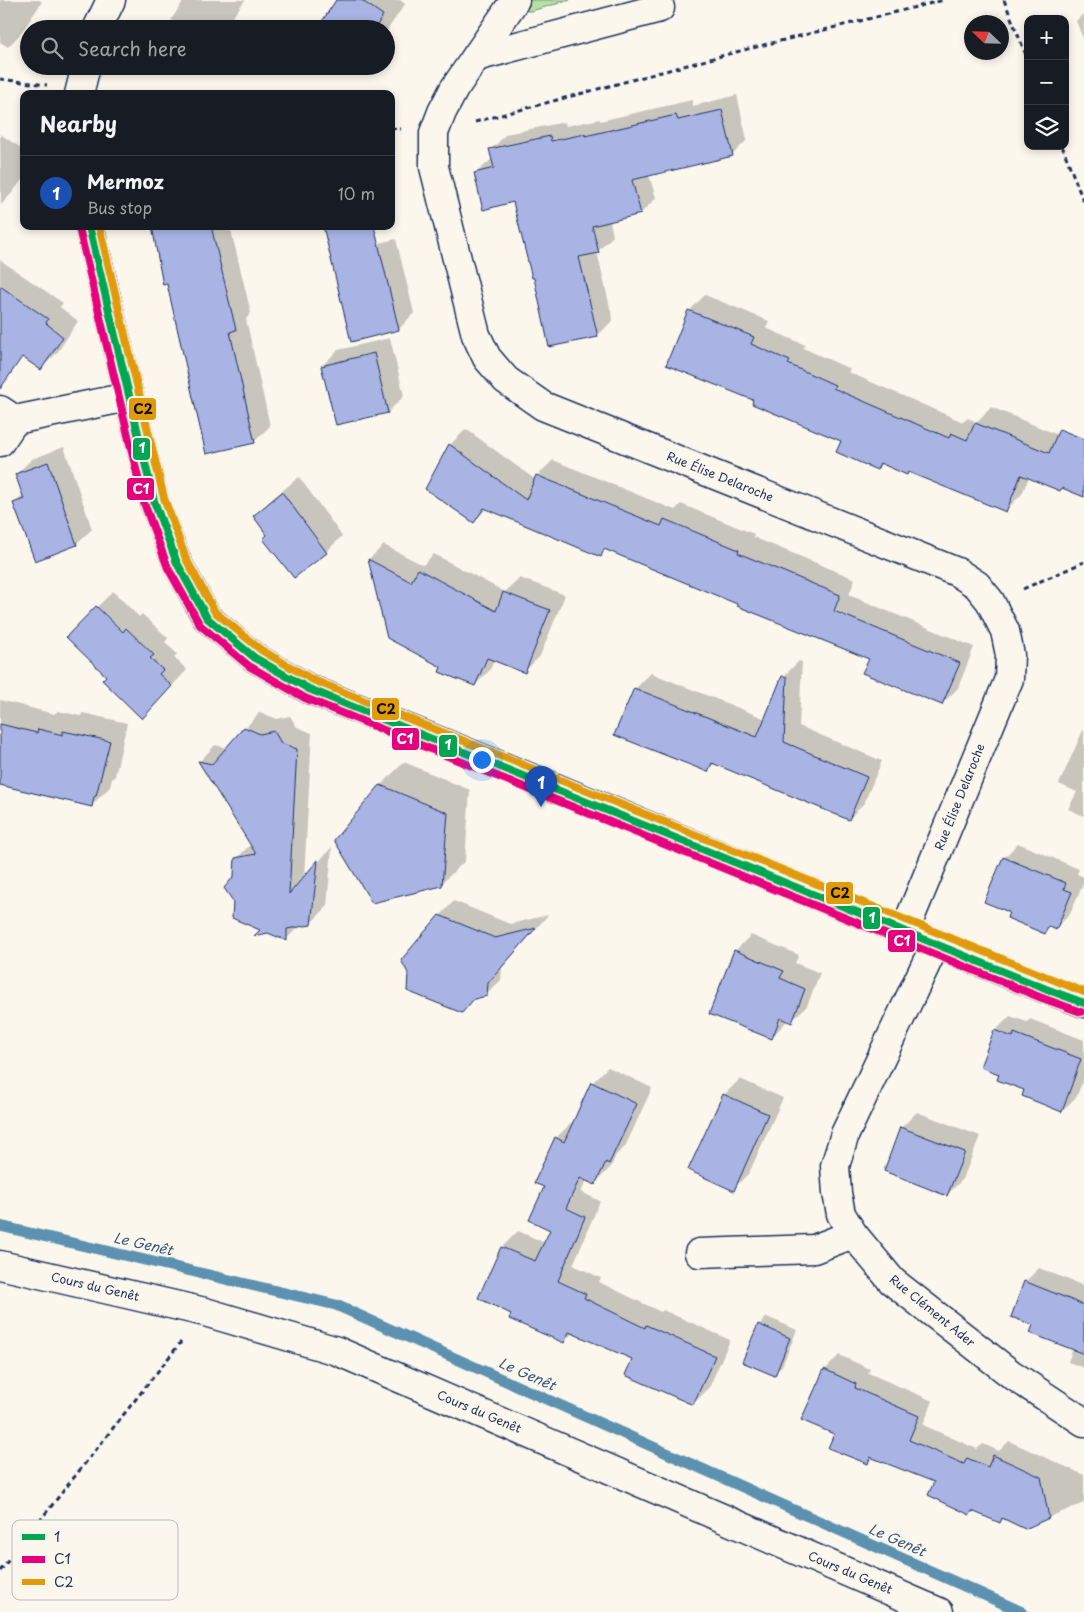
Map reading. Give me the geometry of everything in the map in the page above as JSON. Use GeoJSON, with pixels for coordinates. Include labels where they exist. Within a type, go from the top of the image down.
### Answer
{"type":"FeatureCollection","features":[{"type":"Feature","properties":{"kind":"street"},"geometry":{"type":"LineString","coordinates":[[101,20],[111,0]]}},
{"type":"Feature","properties":{"kind":"street","name":"Rue Élise Delaroche"},"geometry":{"type":"LineString","coordinates":[[515,0],[454,89],[434,133],[434,167],[476,335],[487,358],[506,380],[543,406],[957,572],[977,585],[990,600],[1005,631],[1010,655],[1009,678],[905,930]]}},
{"type":"Feature","properties":{"kind":"street"},"geometry":{"type":"LineString","coordinates":[[476,57],[660,8],[658,0]]}},
{"type":"Feature","properties":{"kind":"street"},"geometry":{"type":"LineString","coordinates":[[80,90],[84,75]]}},
{"type":"Feature","properties":{"kind":"street"},"geometry":{"type":"LineString","coordinates":[[90,230],[154,501],[177,563],[207,618],[255,658],[309,689],[905,930],[1046,990],[1084,1003]]}},
{"type":"Feature","properties":{"kind":"street"},"geometry":{"type":"LineString","coordinates":[[0,442],[7,415],[128,397]]}},
{"type":"Feature","properties":{"kind":"street","name":"Rue Clément Ader"},"geometry":{"type":"LineString","coordinates":[[936,943],[842,1142],[836,1166],[837,1193],[842,1214],[852,1234],[892,1281],[1011,1374],[1084,1422]]}},
{"type":"Feature","properties":{"kind":"street"},"geometry":{"type":"LineString","coordinates":[[699,1253],[814,1250],[852,1234]]}},
{"type":"Feature","properties":{"kind":"street","name":"Cours du Genêt"},"geometry":{"type":"LineString","coordinates":[[0,1265],[205,1312],[337,1351],[940,1612]]}},
{"type":"Feature","properties":{"kind":"path"},"geometry":{"type":"LineString","coordinates":[[395,128],[434,133],[736,52],[944,0]]}},
{"type":"Feature","properties":{"kind":"path"},"geometry":{"type":"LineString","coordinates":[[1004,0],[1024,50]]}},
{"type":"Feature","properties":{"kind":"path"},"geometry":{"type":"LineString","coordinates":[[1064,150],[1084,203]]}},
{"type":"Feature","properties":{"kind":"path"},"geometry":{"type":"LineString","coordinates":[[990,600],[1033,586],[1084,562]]}},
{"type":"Feature","properties":{"kind":"path"},"geometry":{"type":"LineString","coordinates":[[40,1520],[205,1312]]}},
{"type":"Feature","properties":{"kind":"path"},"geometry":{"type":"LineString","coordinates":[[0,1571],[12,1556]]}},
{"type":"Feature","properties":{"kind":"green space"},"geometry":{"type":"Polygon","coordinates":[[[527,0],[570,0],[527,11],[525,9],[527,0]]]}},
{"type":"Feature","properties":{"kind":"building"},"geometry":{"type":"Polygon","coordinates":[[[336,0],[361,0],[383,15],[380,20],[323,20],[336,0]]]}},
{"type":"Feature","properties":{"kind":"building"},"geometry":{"type":"Polygon","coordinates":[[[722,110],[733,156],[632,180],[641,214],[592,226],[599,253],[579,257],[598,337],[549,347],[534,278],[532,278],[513,202],[483,210],[474,173],[494,168],[489,149],[550,136],[551,141],[585,134],[585,136],[676,115],[678,120],[722,110]]]}},
{"type":"Feature","properties":{"kind":"building"},"geometry":{"type":"Polygon","coordinates":[[[153,230],[212,230],[236,330],[230,332],[255,443],[206,454],[167,284],[163,285],[153,230]]]}},
{"type":"Feature","properties":{"kind":"building"},"geometry":{"type":"Polygon","coordinates":[[[324,230],[375,230],[399,330],[351,342],[324,230]]]}},
{"type":"Feature","properties":{"kind":"building"},"geometry":{"type":"Polygon","coordinates":[[[0,286],[48,319],[46,323],[63,337],[41,370],[22,357],[0,389],[0,286]]]}},
{"type":"Feature","properties":{"kind":"building"},"geometry":{"type":"Polygon","coordinates":[[[688,310],[754,337],[751,344],[790,361],[788,364],[835,385],[833,388],[949,438],[951,433],[967,440],[975,423],[1049,453],[1059,429],[1084,439],[1084,497],[1062,488],[1060,491],[1021,475],[1006,512],[908,472],[907,475],[880,463],[877,470],[836,452],[841,441],[752,404],[753,400],[666,365],[688,310]]]}},
{"type":"Feature","properties":{"kind":"building"},"geometry":{"type":"Polygon","coordinates":[[[374,353],[388,413],[336,425],[321,366],[374,353]]]}},
{"type":"Feature","properties":{"kind":"building"},"geometry":{"type":"Polygon","coordinates":[[[449,444],[526,500],[536,475],[661,526],[664,519],[739,550],[738,553],[840,595],[834,611],[960,663],[942,705],[862,673],[869,659],[737,606],[737,604],[604,549],[601,557],[484,508],[474,523],[425,489],[449,444]]]}},
{"type":"Feature","properties":{"kind":"building"},"geometry":{"type":"Polygon","coordinates":[[[48,462],[77,545],[35,561],[13,503],[24,499],[15,474],[48,462]]]}},
{"type":"Feature","properties":{"kind":"building"},"geometry":{"type":"Polygon","coordinates":[[[282,492],[327,553],[294,578],[263,539],[267,535],[253,516],[282,492]]]}},
{"type":"Feature","properties":{"kind":"building"},"geometry":{"type":"Polygon","coordinates":[[[368,559],[411,582],[418,569],[496,611],[503,592],[550,610],[525,673],[487,658],[475,686],[439,672],[441,667],[387,638],[368,559]]]}},
{"type":"Feature","properties":{"kind":"building"},"geometry":{"type":"Polygon","coordinates":[[[96,606],[123,632],[126,628],[154,655],[150,658],[163,670],[159,674],[172,686],[142,719],[102,680],[106,676],[66,637],[96,606]]]}},
{"type":"Feature","properties":{"kind":"building"},"geometry":{"type":"Polygon","coordinates":[[[782,676],[787,677],[784,742],[867,777],[849,820],[712,763],[708,772],[614,735],[634,688],[757,737],[782,676]]]}},
{"type":"Feature","properties":{"kind":"building"},"geometry":{"type":"Polygon","coordinates":[[[0,724],[37,733],[38,729],[63,735],[63,731],[110,741],[92,807],[0,785],[0,724]]]}},
{"type":"Feature","properties":{"kind":"building"},"geometry":{"type":"Polygon","coordinates":[[[244,727],[260,734],[274,731],[281,743],[297,749],[289,894],[318,860],[311,925],[287,929],[287,941],[268,933],[254,936],[260,930],[232,918],[233,901],[224,888],[234,876],[235,858],[256,854],[198,761],[212,764],[244,727]]]}},
{"type":"Feature","properties":{"kind":"building"},"geometry":{"type":"Polygon","coordinates":[[[380,785],[448,813],[442,886],[372,903],[334,840],[380,785]]]}},
{"type":"Feature","properties":{"kind":"building"},"geometry":{"type":"Polygon","coordinates":[[[1003,857],[1066,883],[1064,889],[1072,892],[1056,930],[1048,926],[1045,934],[1007,918],[1009,912],[984,902],[1003,857]]]}},
{"type":"Feature","properties":{"kind":"building"},"geometry":{"type":"Polygon","coordinates":[[[439,915],[495,938],[536,928],[488,983],[487,996],[474,999],[462,1013],[407,991],[408,973],[401,960],[439,915]]]}},
{"type":"Feature","properties":{"kind":"building"},"geometry":{"type":"Polygon","coordinates":[[[734,950],[784,971],[780,978],[805,989],[792,1023],[780,1018],[772,1039],[709,1014],[734,950]]]}},
{"type":"Feature","properties":{"kind":"building"},"geometry":{"type":"Polygon","coordinates":[[[994,1030],[1013,1037],[1014,1033],[1081,1059],[1062,1112],[1022,1096],[1024,1090],[997,1080],[999,1074],[980,1067],[994,1030]]]}},
{"type":"Feature","properties":{"kind":"building"},"geometry":{"type":"Polygon","coordinates":[[[591,1082],[637,1104],[609,1164],[606,1162],[595,1185],[580,1178],[566,1208],[585,1217],[558,1281],[586,1294],[584,1298],[645,1328],[646,1325],[715,1356],[693,1405],[625,1375],[632,1359],[569,1332],[564,1343],[509,1319],[511,1314],[478,1298],[501,1247],[535,1261],[550,1230],[529,1220],[544,1187],[534,1183],[555,1137],[564,1142],[591,1082]]]}},
{"type":"Feature","properties":{"kind":"building"},"geometry":{"type":"Polygon","coordinates":[[[723,1094],[768,1114],[734,1191],[688,1170],[723,1094]]]}},
{"type":"Feature","properties":{"kind":"building"},"geometry":{"type":"Polygon","coordinates":[[[900,1127],[965,1152],[947,1196],[884,1171],[900,1127]]]}},
{"type":"Feature","properties":{"kind":"building"},"geometry":{"type":"Polygon","coordinates":[[[1024,1281],[1084,1305],[1084,1354],[1030,1333],[1033,1325],[1011,1317],[1024,1281]]]}},
{"type":"Feature","properties":{"kind":"building"},"geometry":{"type":"Polygon","coordinates":[[[758,1324],[790,1338],[775,1376],[742,1362],[758,1324]]]}},
{"type":"Feature","properties":{"kind":"building"},"geometry":{"type":"Polygon","coordinates":[[[824,1369],[856,1384],[855,1388],[919,1416],[909,1440],[964,1464],[967,1458],[988,1467],[993,1455],[1041,1477],[1049,1518],[1025,1529],[1002,1518],[1000,1523],[972,1511],[970,1515],[928,1495],[934,1482],[870,1457],[868,1464],[828,1448],[834,1434],[801,1420],[824,1369]]]}},
{"type":"Feature","properties":{"kind":"waterway","name":"Le Genêt"},"geometry":{"type":"LineString","coordinates":[[0,1226],[336,1305],[1022,1612]]}},
{"type":"Feature","properties":{"kind":"transit line","name":"C1"},"geometry":{"type":"LineString","coordinates":[[79,230],[144,503],[168,568],[200,625],[249,666],[305,698],[1042,998],[1081,1012]]}},
{"type":"Feature","properties":{"kind":"transit line","name":"1"},"geometry":{"type":"LineString","coordinates":[[90,230],[154,501],[177,563],[207,618],[255,658],[309,689],[1084,1003]]}},
{"type":"Feature","properties":{"kind":"transit line","name":"C2"},"geometry":{"type":"LineString","coordinates":[[100,230],[164,498],[186,559],[215,612],[261,650],[313,680],[1084,992]]}},
{"type":"Feature","properties":{"kind":"place","name":"Mermoz"},"geometry":{"type":"Point","coordinates":[541,807]}}]}
